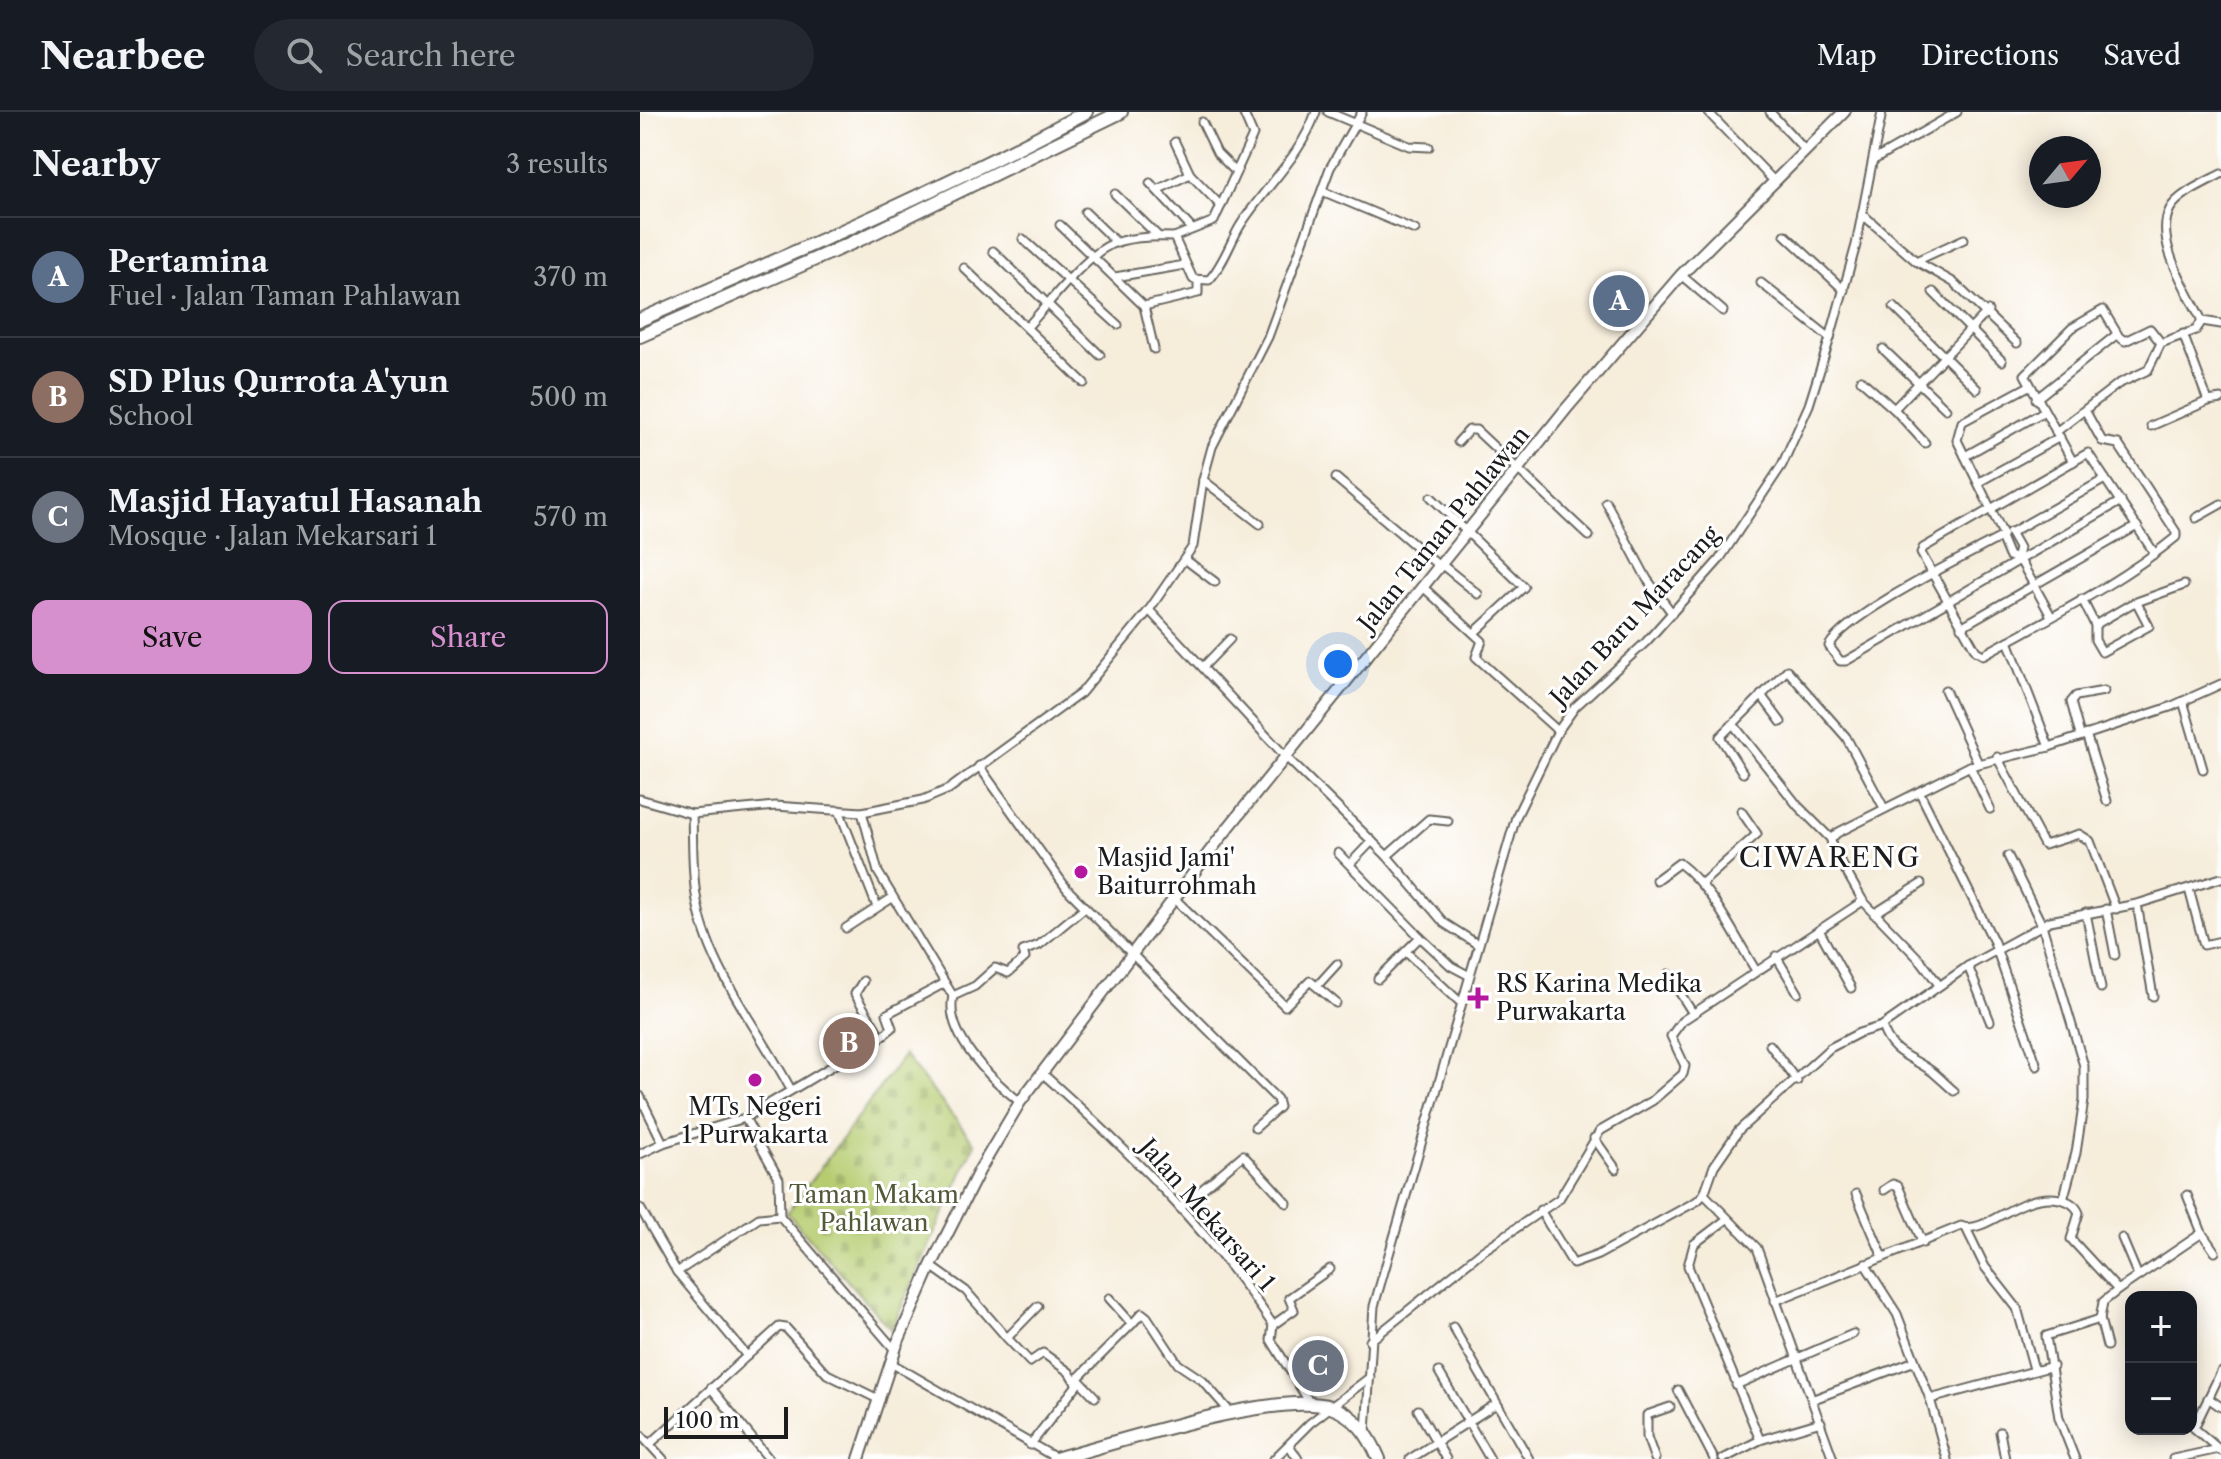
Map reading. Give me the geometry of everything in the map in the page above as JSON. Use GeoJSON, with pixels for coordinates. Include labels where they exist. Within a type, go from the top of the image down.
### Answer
{"type":"FeatureCollection","features":[{"type":"Feature","properties":{"kind":"highway"},"geometry":{"type":"LineString","coordinates":[[640,320],[853,227],[1017,149],[1086,112]]}},
{"type":"Feature","properties":{"kind":"highway"},"geometry":{"type":"LineString","coordinates":[[640,336],[863,238],[1121,112]]}},
{"type":"Feature","properties":{"kind":"highway"},"geometry":{"type":"LineString","coordinates":[[1057,1459],[1231,1413],[1310,1403],[1331,1407],[1354,1419],[1366,1432],[1379,1459]]}},
{"type":"Feature","properties":{"kind":"main road","name":"Jalan Taman Pahlawan"},"geometry":{"type":"LineString","coordinates":[[859,1459],[895,1350],[931,1266],[979,1171],[1020,1102],[1174,898],[1566,409],[1681,275],[1844,112]]}},
{"type":"Feature","properties":{"kind":"street"},"geometry":{"type":"LineString","coordinates":[[1027,327],[1070,279],[1107,246],[1158,236],[1174,237],[1214,221],[1253,135],[1243,112]]}},
{"type":"Feature","properties":{"kind":"street"},"geometry":{"type":"LineString","coordinates":[[1198,282],[1213,277],[1241,224],[1272,179],[1290,165],[1316,112]]}},
{"type":"Feature","properties":{"kind":"street"},"geometry":{"type":"LineString","coordinates":[[1328,112],[1409,146],[1429,147]]}},
{"type":"Feature","properties":{"kind":"street"},"geometry":{"type":"LineString","coordinates":[[640,799],[692,814],[775,806],[862,812],[935,796],[1081,693],[1186,560],[1197,530],[1203,480],[1216,438],[1268,337],[1322,191],[1362,112]]}},
{"type":"Feature","properties":{"kind":"street"},"geometry":{"type":"LineString","coordinates":[[1708,112],[1774,181]]}},
{"type":"Feature","properties":{"kind":"street"},"geometry":{"type":"LineString","coordinates":[[1770,112],[1805,150]]}},
{"type":"Feature","properties":{"kind":"street","name":"Jalan Baru Maracang"},"geometry":{"type":"LineString","coordinates":[[1366,1432],[1369,1341],[1380,1282],[1477,944],[1520,807],[1558,731],[1575,707],[1672,613],[1719,560],[1771,487],[1801,427],[1830,338],[1862,214],[1882,112]]}},
{"type":"Feature","properties":{"kind":"street"},"geometry":{"type":"LineString","coordinates":[[1874,160],[1957,112]]}},
{"type":"Feature","properties":{"kind":"street"},"geometry":{"type":"LineString","coordinates":[[1202,122],[1217,153],[1236,172]]}},
{"type":"Feature","properties":{"kind":"street"},"geometry":{"type":"LineString","coordinates":[[1175,142],[1190,174],[1221,206]]}},
{"type":"Feature","properties":{"kind":"street"},"geometry":{"type":"LineString","coordinates":[[1157,190],[1190,174]]}},
{"type":"Feature","properties":{"kind":"street"},"geometry":{"type":"LineString","coordinates":[[1979,482],[2058,434],[2118,384],[2148,370],[2161,343],[2201,326],[2202,321],[2169,248],[2166,221],[2171,207],[2221,174]]}},
{"type":"Feature","properties":{"kind":"street"},"geometry":{"type":"LineString","coordinates":[[1150,183],[1192,229]]}},
{"type":"Feature","properties":{"kind":"street"},"geometry":{"type":"LineString","coordinates":[[1322,191],[1415,230]]}},
{"type":"Feature","properties":{"kind":"street"},"geometry":{"type":"LineString","coordinates":[[1115,194],[1158,236]]}},
{"type":"Feature","properties":{"kind":"street"},"geometry":{"type":"LineString","coordinates":[[1085,212],[1117,243]]}},
{"type":"Feature","properties":{"kind":"street"},"geometry":{"type":"LineString","coordinates":[[1862,214],[1916,261],[1953,282],[1988,311],[2017,343]]}},
{"type":"Feature","properties":{"kind":"street"},"geometry":{"type":"LineString","coordinates":[[1060,225],[1144,306],[1154,349]]}},
{"type":"Feature","properties":{"kind":"street"},"geometry":{"type":"LineString","coordinates":[[1785,235],[1844,290]]}},
{"type":"Feature","properties":{"kind":"street"},"geometry":{"type":"LineString","coordinates":[[1144,306],[1198,293],[1198,282],[1185,265],[1174,237]]}},
{"type":"Feature","properties":{"kind":"street"},"geometry":{"type":"LineString","coordinates":[[1023,239],[1118,325]]}},
{"type":"Feature","properties":{"kind":"street"},"geometry":{"type":"LineString","coordinates":[[1916,261],[1964,239]]}},
{"type":"Feature","properties":{"kind":"street"},"geometry":{"type":"LineString","coordinates":[[993,251],[1100,355]]}},
{"type":"Feature","properties":{"kind":"street"},"geometry":{"type":"LineString","coordinates":[[1115,277],[1185,265]]}},
{"type":"Feature","properties":{"kind":"street"},"geometry":{"type":"LineString","coordinates":[[964,268],[1084,383]]}},
{"type":"Feature","properties":{"kind":"street"},"geometry":{"type":"LineString","coordinates":[[1681,275],[1723,311]]}},
{"type":"Feature","properties":{"kind":"street"},"geometry":{"type":"LineString","coordinates":[[1761,283],[1830,338]]}},
{"type":"Feature","properties":{"kind":"street"},"geometry":{"type":"LineString","coordinates":[[1933,292],[1972,327],[2002,361]]}},
{"type":"Feature","properties":{"kind":"street"},"geometry":{"type":"LineString","coordinates":[[1894,307],[1945,354],[1977,389]]}},
{"type":"Feature","properties":{"kind":"street"},"geometry":{"type":"LineString","coordinates":[[2073,462],[2029,386],[2026,372],[2072,328],[2105,310],[2118,335],[2125,341],[2150,329],[2161,343]]}},
{"type":"Feature","properties":{"kind":"street"},"geometry":{"type":"LineString","coordinates":[[1894,409],[1988,311]]}},
{"type":"Feature","properties":{"kind":"street"},"geometry":{"type":"LineString","coordinates":[[2202,321],[2221,324]]}},
{"type":"Feature","properties":{"kind":"street"},"geometry":{"type":"LineString","coordinates":[[2183,334],[2208,401]]}},
{"type":"Feature","properties":{"kind":"street"},"geometry":{"type":"LineString","coordinates":[[2036,399],[2118,335]]}},
{"type":"Feature","properties":{"kind":"street"},"geometry":{"type":"LineString","coordinates":[[1883,349],[1946,409]]}},
{"type":"Feature","properties":{"kind":"street"},"geometry":{"type":"LineString","coordinates":[[1861,380],[1894,409],[1925,443]]}},
{"type":"Feature","properties":{"kind":"street"},"geometry":{"type":"LineString","coordinates":[[2018,558],[2009,556],[2005,535],[1957,440],[1962,422],[2029,386]]}},
{"type":"Feature","properties":{"kind":"street"},"geometry":{"type":"LineString","coordinates":[[2151,426],[2208,401],[2221,399]]}},
{"type":"Feature","properties":{"kind":"street"},"geometry":{"type":"LineString","coordinates":[[1965,456],[2043,412]]}},
{"type":"Feature","properties":{"kind":"street"},"geometry":{"type":"LineString","coordinates":[[2086,412],[2102,441],[2118,444],[2176,532],[2176,537],[2155,554],[2082,599],[1979,655],[1921,553],[1923,548],[2089,453],[2155,554]]}},
{"type":"Feature","properties":{"kind":"street"},"geometry":{"type":"LineString","coordinates":[[1458,442],[1469,430],[1476,430],[1589,536]]}},
{"type":"Feature","properties":{"kind":"street"},"geometry":{"type":"LineString","coordinates":[[1336,478],[1478,594]]}},
{"type":"Feature","properties":{"kind":"street"},"geometry":{"type":"LineString","coordinates":[[2105,479],[1933,574],[1855,622],[1829,646],[1843,662],[2121,501]]}},
{"type":"Feature","properties":{"kind":"street"},"geometry":{"type":"LineString","coordinates":[[1203,480],[1260,524]]}},
{"type":"Feature","properties":{"kind":"street"},"geometry":{"type":"LineString","coordinates":[[1431,497],[1524,587],[1474,633]]}},
{"type":"Feature","properties":{"kind":"street"},"geometry":{"type":"LineString","coordinates":[[1606,502],[1647,579],[1672,613]]}},
{"type":"Feature","properties":{"kind":"street"},"geometry":{"type":"LineString","coordinates":[[2196,518],[2221,504]]}},
{"type":"Feature","properties":{"kind":"street"},"geometry":{"type":"LineString","coordinates":[[1961,627],[2137,526]]}},
{"type":"Feature","properties":{"kind":"street"},"geometry":{"type":"LineString","coordinates":[[2005,535],[2019,548],[2018,558],[2051,616]]}},
{"type":"Feature","properties":{"kind":"street"},"geometry":{"type":"LineString","coordinates":[[1186,560],[1215,582]]}},
{"type":"Feature","properties":{"kind":"street"},"geometry":{"type":"LineString","coordinates":[[2095,625],[2137,603],[2184,585]]}},
{"type":"Feature","properties":{"kind":"street"},"geometry":{"type":"LineString","coordinates":[[1423,587],[1482,643],[1475,652],[1476,657],[1558,731]]}},
{"type":"Feature","properties":{"kind":"street"},"geometry":{"type":"LineString","coordinates":[[2082,599],[2095,625],[2095,640],[2103,652],[2149,626],[2137,603]]}},
{"type":"Feature","properties":{"kind":"street"},"geometry":{"type":"LineString","coordinates":[[1149,610],[1286,757],[1387,856],[1444,923],[1477,944]]}},
{"type":"Feature","properties":{"kind":"street"},"geometry":{"type":"LineString","coordinates":[[1203,667],[1230,639]]}},
{"type":"Feature","properties":{"kind":"street"},"geometry":{"type":"LineString","coordinates":[[2008,641],[2049,747]]}},
{"type":"Feature","properties":{"kind":"street"},"geometry":{"type":"LineString","coordinates":[[1743,773],[1720,739],[1785,671],[1792,674],[1846,737],[1884,808]]}},
{"type":"Feature","properties":{"kind":"street"},"geometry":{"type":"LineString","coordinates":[[1831,839],[1884,808],[1974,765],[1997,757],[2049,747],[2183,701],[2221,684]]}},
{"type":"Feature","properties":{"kind":"street"},"geometry":{"type":"LineString","coordinates":[[1945,690],[1990,809]]}},
{"type":"Feature","properties":{"kind":"street"},"geometry":{"type":"LineString","coordinates":[[2104,691],[2076,696],[2071,702],[2107,801]]}},
{"type":"Feature","properties":{"kind":"street"},"geometry":{"type":"LineString","coordinates":[[1761,695],[1781,722]]}},
{"type":"Feature","properties":{"kind":"street"},"geometry":{"type":"LineString","coordinates":[[2183,701],[2203,769]]}},
{"type":"Feature","properties":{"kind":"street"},"geometry":{"type":"LineString","coordinates":[[1733,724],[1798,806],[1831,839],[1832,847],[1863,901],[1922,962],[1939,985]]}},
{"type":"Feature","properties":{"kind":"street"},"geometry":{"type":"LineString","coordinates":[[1997,757],[2044,845],[2079,834],[2090,841],[2116,909]]}},
{"type":"Feature","properties":{"kind":"street"},"geometry":{"type":"LineString","coordinates":[[979,766],[1052,870],[1084,908],[1210,1029],[1277,1099],[1279,1107],[1255,1128]]}},
{"type":"Feature","properties":{"kind":"street"},"geometry":{"type":"LineString","coordinates":[[1920,793],[1997,951],[2037,1066]]}},
{"type":"Feature","properties":{"kind":"street"},"geometry":{"type":"LineString","coordinates":[[839,810],[877,907]]}},
{"type":"Feature","properties":{"kind":"street"},"geometry":{"type":"LineString","coordinates":[[1701,884],[1757,834],[1741,811]]}},
{"type":"Feature","properties":{"kind":"street"},"geometry":{"type":"LineString","coordinates":[[862,812],[871,857],[892,898],[953,996],[950,1012],[958,1031],[1000,1086],[1020,1102]]}},
{"type":"Feature","properties":{"kind":"street"},"geometry":{"type":"LineString","coordinates":[[692,814],[700,912],[722,971],[791,1090]]}},
{"type":"Feature","properties":{"kind":"street"},"geometry":{"type":"LineString","coordinates":[[1387,856],[1429,819],[1448,821]]}},
{"type":"Feature","properties":{"kind":"street"},"geometry":{"type":"LineString","coordinates":[[1350,864],[1372,841]]}},
{"type":"Feature","properties":{"kind":"street"},"geometry":{"type":"LineString","coordinates":[[1338,853],[1420,937],[1451,966],[1468,975]]}},
{"type":"Feature","properties":{"kind":"street"},"geometry":{"type":"LineString","coordinates":[[2008,856],[2042,925],[2085,1073],[2076,1153],[2063,1200]]}},
{"type":"Feature","properties":{"kind":"street"},"geometry":{"type":"LineString","coordinates":[[1656,880],[1679,863],[1701,884],[1755,969]]}},
{"type":"Feature","properties":{"kind":"street"},"geometry":{"type":"LineString","coordinates":[[1540,1210],[1573,1264],[1577,1265],[1691,1206],[1704,1194],[1714,1166],[1739,1130],[1797,1081],[1830,1048],[1859,1033],[1882,1026],[1968,966],[2042,925],[2137,904],[2221,878]]}},
{"type":"Feature","properties":{"kind":"street"},"geometry":{"type":"LineString","coordinates":[[1874,914],[1921,884]]}},
{"type":"Feature","properties":{"kind":"street"},"geometry":{"type":"LineString","coordinates":[[2189,889],[2204,945],[2221,941]]}},
{"type":"Feature","properties":{"kind":"street"},"geometry":{"type":"LineString","coordinates":[[846,928],[892,898]]}},
{"type":"Feature","properties":{"kind":"street"},"geometry":{"type":"LineString","coordinates":[[1174,898],[1285,1006],[1308,981],[1336,1003]]}},
{"type":"Feature","properties":{"kind":"street"},"geometry":{"type":"LineString","coordinates":[[1369,1341],[1540,1210],[1559,1199],[1594,1138],[1610,1123],[1652,1101],[1683,1074],[1685,1066],[1671,1036],[1692,1012],[1863,901]]}},
{"type":"Feature","properties":{"kind":"street"},"geometry":{"type":"LineString","coordinates":[[2137,904],[2153,996]]}},
{"type":"Feature","properties":{"kind":"street"},"geometry":{"type":"LineString","coordinates":[[953,996],[975,986],[995,968],[1008,973],[1025,958],[1023,951],[1039,945],[1084,908]]}},
{"type":"Feature","properties":{"kind":"street"},"geometry":{"type":"LineString","coordinates":[[2106,909],[2115,955]]}},
{"type":"Feature","properties":{"kind":"street"},"geometry":{"type":"LineString","coordinates":[[2086,913],[2101,988]]}},
{"type":"Feature","properties":{"kind":"street"},"geometry":{"type":"LineString","coordinates":[[1819,930],[1851,988]]}},
{"type":"Feature","properties":{"kind":"street"},"geometry":{"type":"LineString","coordinates":[[1378,979],[1420,937]]}},
{"type":"Feature","properties":{"kind":"street"},"geometry":{"type":"LineString","coordinates":[[1406,952],[1460,1002]]}},
{"type":"Feature","properties":{"kind":"street"},"geometry":{"type":"LineString","coordinates":[[1776,956],[1798,993]]}},
{"type":"Feature","properties":{"kind":"street"},"geometry":{"type":"LineString","coordinates":[[1317,986],[1337,964]]}},
{"type":"Feature","properties":{"kind":"street"},"geometry":{"type":"LineString","coordinates":[[1968,966],[1990,1021]]}},
{"type":"Feature","properties":{"kind":"street"},"geometry":{"type":"LineString","coordinates":[[1668,974],[1692,1012]]}},
{"type":"Feature","properties":{"kind":"street"},"geometry":{"type":"LineString","coordinates":[[863,981],[855,994],[881,1037]]}},
{"type":"Feature","properties":{"kind":"street"},"geometry":{"type":"LineString","coordinates":[[640,1154],[663,1143],[745,1118],[881,1037],[892,1028],[887,1014],[945,983]]}},
{"type":"Feature","properties":{"kind":"street"},"geometry":{"type":"LineString","coordinates":[[1882,1026],[1887,1041],[1899,1054],[1936,1074],[1954,1091]]}},
{"type":"Feature","properties":{"kind":"street"},"geometry":{"type":"LineString","coordinates":[[1770,1045],[1797,1081]]}},
{"type":"Feature","properties":{"kind":"street","name":"Jalan Mekarsari 1"},"geometry":{"type":"LineString","coordinates":[[1042,1073],[1110,1133],[1235,1273],[1273,1325],[1271,1340],[1310,1403]]}},
{"type":"Feature","properties":{"kind":"street"},"geometry":{"type":"LineString","coordinates":[[640,1096],[663,1143]]}},
{"type":"Feature","properties":{"kind":"street"},"geometry":{"type":"LineString","coordinates":[[745,1118],[779,1179],[780,1216],[895,1350]]}},
{"type":"Feature","properties":{"kind":"street"},"geometry":{"type":"LineString","coordinates":[[1594,1138],[1616,1169]]}},
{"type":"Feature","properties":{"kind":"street"},"geometry":{"type":"LineString","coordinates":[[1180,1208],[1243,1155],[1287,1203]]}},
{"type":"Feature","properties":{"kind":"street"},"geometry":{"type":"LineString","coordinates":[[1884,1190],[1893,1184],[1898,1186],[1923,1243]]}},
{"type":"Feature","properties":{"kind":"street"},"geometry":{"type":"LineString","coordinates":[[1704,1194],[1757,1248],[1814,1399],[1833,1459]]}},
{"type":"Feature","properties":{"kind":"street"},"geometry":{"type":"LineString","coordinates":[[1856,1194],[1883,1257]]}},
{"type":"Feature","properties":{"kind":"street"},"geometry":{"type":"LineString","coordinates":[[2187,1195],[2202,1233],[2215,1252]]}},
{"type":"Feature","properties":{"kind":"street"},"geometry":{"type":"LineString","coordinates":[[1775,1301],[1961,1226],[1979,1226],[2026,1200],[2063,1200],[2078,1208],[2071,1239],[2118,1290]]}},
{"type":"Feature","properties":{"kind":"street"},"geometry":{"type":"LineString","coordinates":[[640,1208],[644,1223],[677,1272],[747,1356]]}},
{"type":"Feature","properties":{"kind":"street"},"geometry":{"type":"LineString","coordinates":[[677,1272],[759,1218],[780,1216]]}},
{"type":"Feature","properties":{"kind":"street"},"geometry":{"type":"LineString","coordinates":[[1727,1219],[1694,1244],[1688,1263],[1760,1440]]}},
{"type":"Feature","properties":{"kind":"street"},"geometry":{"type":"LineString","coordinates":[[1966,1228],[1985,1267],[2017,1308],[2034,1369]]}},
{"type":"Feature","properties":{"kind":"street"},"geometry":{"type":"LineString","coordinates":[[2107,1346],[2100,1319],[2103,1302],[2202,1233]]}},
{"type":"Feature","properties":{"kind":"street"},"geometry":{"type":"LineString","coordinates":[[2122,1238],[2138,1276]]}},
{"type":"Feature","properties":{"kind":"street"},"geometry":{"type":"LineString","coordinates":[[1865,1264],[1897,1314],[1930,1399],[1947,1459]]}},
{"type":"Feature","properties":{"kind":"street"},"geometry":{"type":"LineString","coordinates":[[931,1266],[966,1291],[1029,1362],[1043,1353],[1095,1397]]}},
{"type":"Feature","properties":{"kind":"street"},"geometry":{"type":"LineString","coordinates":[[1273,1325],[1294,1310],[1291,1296],[1330,1269]]}},
{"type":"Feature","properties":{"kind":"street"},"geometry":{"type":"LineString","coordinates":[[1109,1298],[1132,1324]]}},
{"type":"Feature","properties":{"kind":"street"},"geometry":{"type":"LineString","coordinates":[[1007,1338],[1038,1306]]}},
{"type":"Feature","properties":{"kind":"street"},"geometry":{"type":"LineString","coordinates":[[1030,1445],[1076,1388],[1076,1379],[1145,1314],[1178,1364],[1202,1380],[1231,1413]]}},
{"type":"Feature","properties":{"kind":"street"},"geometry":{"type":"LineString","coordinates":[[2075,1459],[2059,1418],[2048,1333],[2100,1319]]}},
{"type":"Feature","properties":{"kind":"street"},"geometry":{"type":"LineString","coordinates":[[650,1444],[783,1327],[827,1374],[880,1400]]}},
{"type":"Feature","properties":{"kind":"street"},"geometry":{"type":"LineString","coordinates":[[1453,1327],[1529,1459]]}},
{"type":"Feature","properties":{"kind":"street"},"geometry":{"type":"LineString","coordinates":[[1736,1385],[1853,1334]]}},
{"type":"Feature","properties":{"kind":"street"},"geometry":{"type":"LineString","coordinates":[[1814,1399],[1915,1361]]}},
{"type":"Feature","properties":{"kind":"street"},"geometry":{"type":"LineString","coordinates":[[891,1363],[1057,1459]]}},
{"type":"Feature","properties":{"kind":"street"},"geometry":{"type":"LineString","coordinates":[[1930,1399],[2053,1366]]}},
{"type":"Feature","properties":{"kind":"street"},"geometry":{"type":"LineString","coordinates":[[1439,1372],[1471,1421],[1490,1459]]}},
{"type":"Feature","properties":{"kind":"street"},"geometry":{"type":"LineString","coordinates":[[2220,1450],[2194,1430],[2221,1372]]}},
{"type":"Feature","properties":{"kind":"street"},"geometry":{"type":"LineString","coordinates":[[1274,1459],[1331,1407],[1370,1377]]}},
{"type":"Feature","properties":{"kind":"street"},"geometry":{"type":"LineString","coordinates":[[711,1388],[769,1459]]}},
{"type":"Feature","properties":{"kind":"street"},"geometry":{"type":"LineString","coordinates":[[1678,1390],[1714,1459]]}},
{"type":"Feature","properties":{"kind":"street"},"geometry":{"type":"LineString","coordinates":[[2208,1398],[2221,1407]]}},
{"type":"Feature","properties":{"kind":"street"},"geometry":{"type":"LineString","coordinates":[[1410,1459],[1496,1404]]}},
{"type":"Feature","properties":{"kind":"street"},"geometry":{"type":"LineString","coordinates":[[1655,1459],[1647,1437],[1647,1415],[1670,1407]]}},
{"type":"Feature","properties":{"kind":"street"},"geometry":{"type":"LineString","coordinates":[[1418,1410],[1446,1459]]}},
{"type":"Feature","properties":{"kind":"street"},"geometry":{"type":"LineString","coordinates":[[1723,1459],[1760,1440],[1821,1422]]}},
{"type":"Feature","properties":{"kind":"street"},"geometry":{"type":"LineString","coordinates":[[2000,1432],[2005,1459]]}},
{"type":"Feature","properties":{"kind":"street"},"geometry":{"type":"LineString","coordinates":[[640,1434],[663,1459]]}},
{"type":"Feature","properties":{"kind":"street"},"geometry":{"type":"LineString","coordinates":[[1289,1445],[1298,1459]]}},
{"type":"Feature","properties":{"kind":"street"},"geometry":{"type":"LineString","coordinates":[[2173,1459],[2220,1450]]}},
{"type":"Feature","properties":{"kind":"green space","name":"Taman Makam Pahlawan"},"geometry":{"type":"Polygon","coordinates":[[[904,1055],[975,1144],[891,1330],[787,1213],[904,1055]]]}},
{"type":"Feature","properties":{"kind":"place","name":"Pertamina"},"geometry":{"type":"Point","coordinates":[1619,301]}},
{"type":"Feature","properties":{"kind":"place","name":"Masjid Jami' Baiturrohmah"},"geometry":{"type":"Point","coordinates":[1081,872]}},
{"type":"Feature","properties":{"kind":"place","name":"RS Karina Medika Purwakarta"},"geometry":{"type":"Point","coordinates":[1478,998]}},
{"type":"Feature","properties":{"kind":"place","name":"SD Plus Qurrota A'yun"},"geometry":{"type":"Point","coordinates":[849,1043]}},
{"type":"Feature","properties":{"kind":"place","name":"MTs Negeri 1 Purwakarta"},"geometry":{"type":"Point","coordinates":[755,1080]}},
{"type":"Feature","properties":{"kind":"place","name":"Masjid Hayatul Hasanah"},"geometry":{"type":"Point","coordinates":[1318,1366]}},
{"type":"Feature","properties":{"kind":"district","name":"CIWARENG"},"geometry":{"type":"Point","coordinates":[1830,857]}}]}
